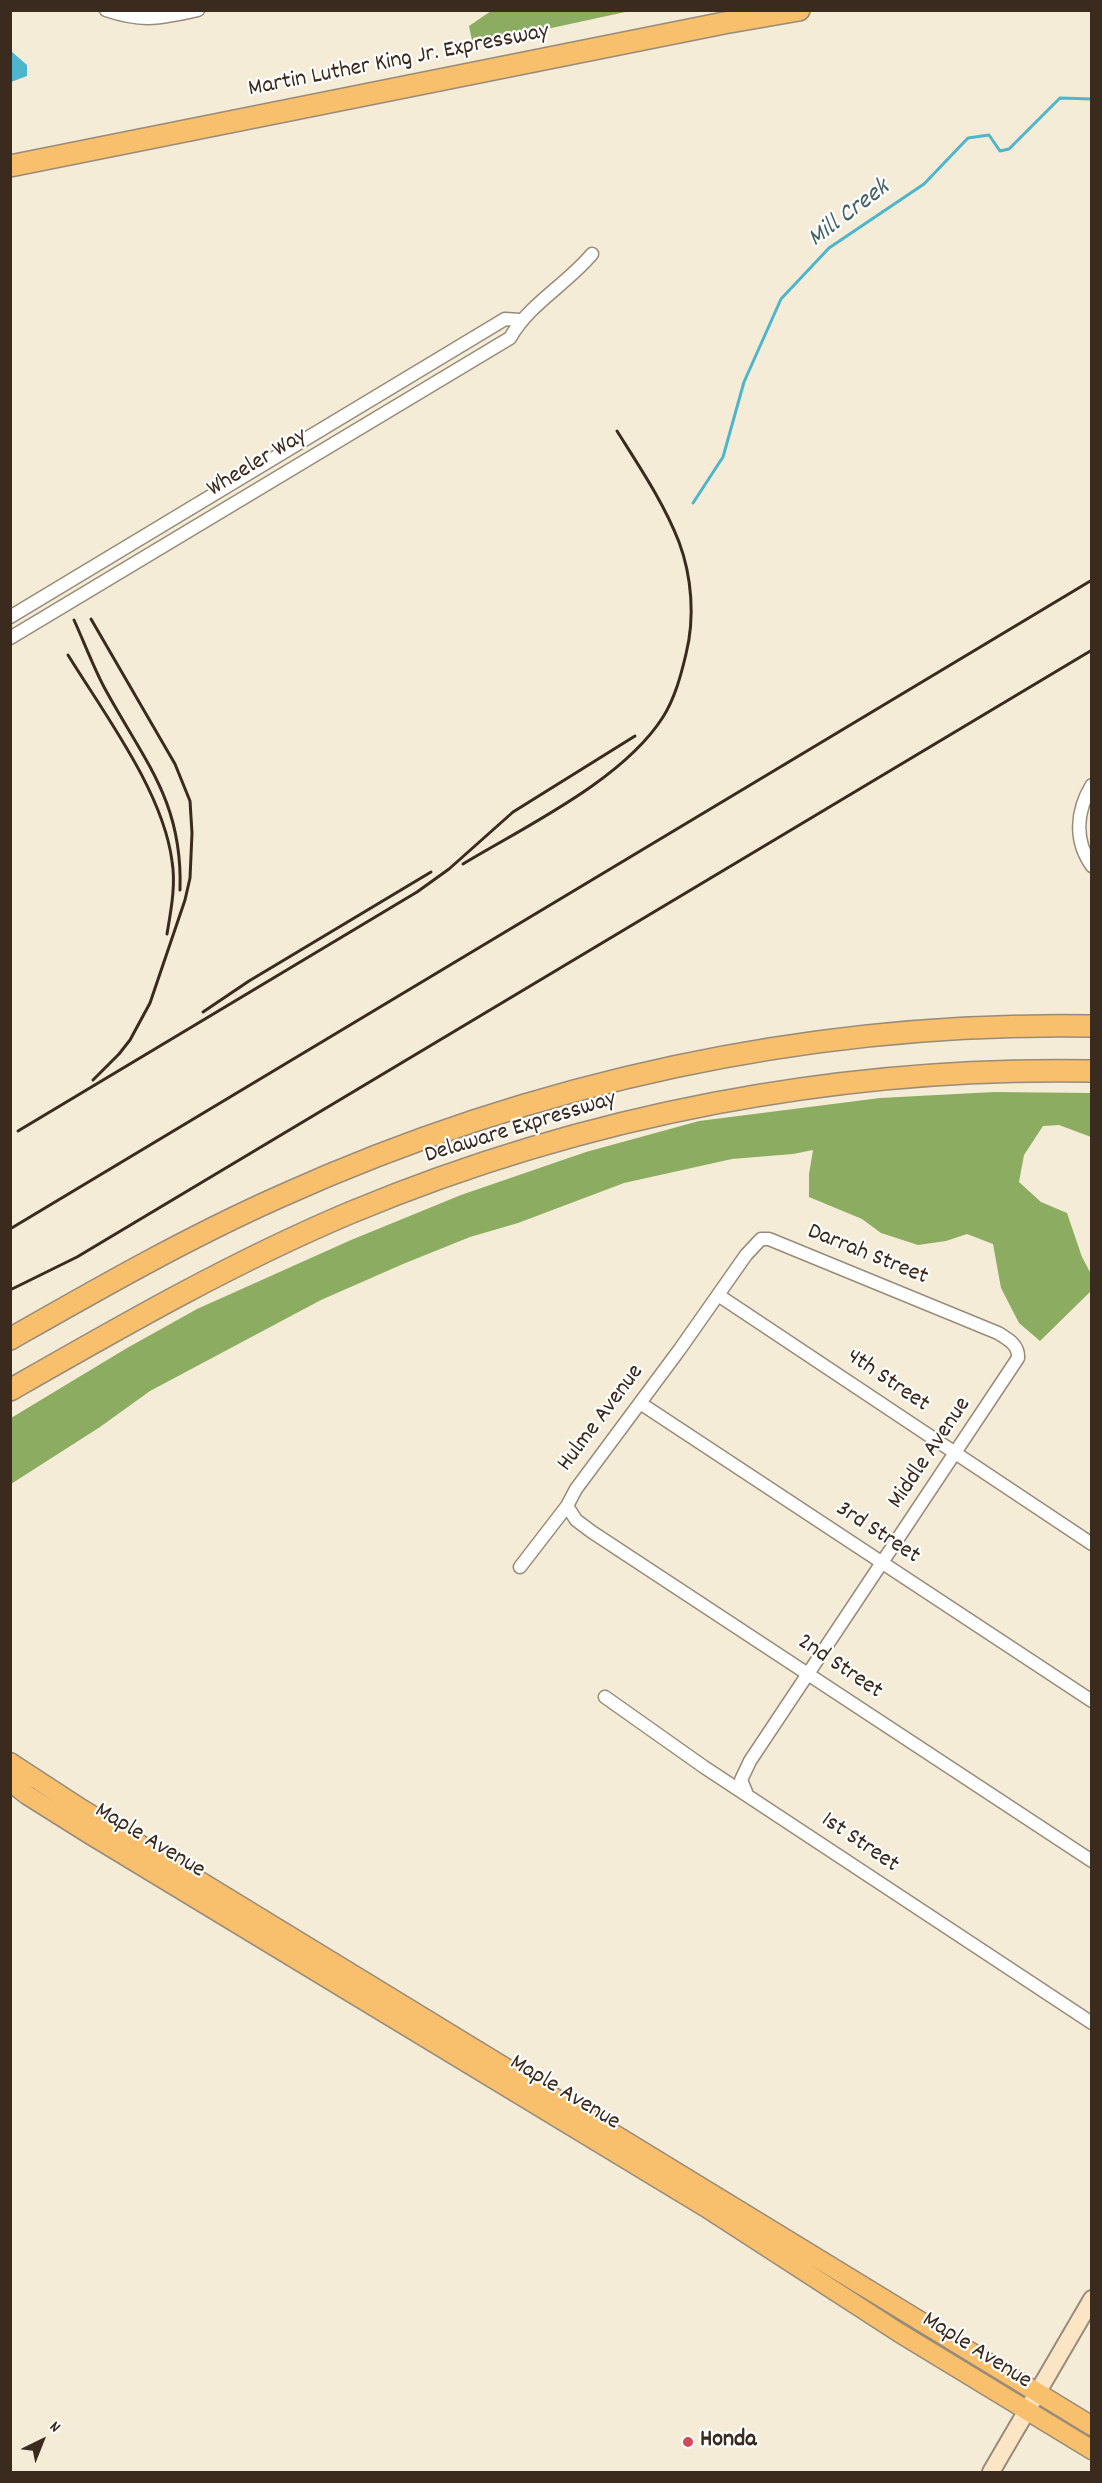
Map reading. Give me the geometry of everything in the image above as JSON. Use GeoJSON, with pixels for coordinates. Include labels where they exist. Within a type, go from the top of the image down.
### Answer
{"type":"FeatureCollection","features":[{"type":"Feature","properties":{"kind":"highway","name":"Martin Luther King Jr. Expressway"},"geometry":{"type":"LineString","coordinates":[[10,152],[717,10]]}},
{"type":"Feature","properties":{"kind":"highway","name":"Martin Luther King Jr. Expressway"},"geometry":{"type":"LineString","coordinates":[[10,166],[799,10]]}},
{"type":"Feature","properties":{"kind":"highway","name":"Delaware Expressway"},"geometry":{"type":"LineString","coordinates":[[10,1339],[156,1258],[282,1195],[430,1136],[535,1102],[664,1069],[793,1046],[940,1030],[1092,1026]]}},
{"type":"Feature","properties":{"kind":"highway","name":"Delaware Expressway"},"geometry":{"type":"LineString","coordinates":[[10,1390],[175,1297],[297,1236],[402,1192],[534,1147],[668,1113],[820,1086],[898,1077],[986,1071],[1092,1071]]}},
{"type":"Feature","properties":{"kind":"main road","name":"Maple Avenue"},"geometry":{"type":"LineString","coordinates":[[10,1762],[76,1805],[1092,2426]]}},
{"type":"Feature","properties":{"kind":"main road","name":"Maple Avenue"},"geometry":{"type":"LineString","coordinates":[[10,1782],[97,1839],[697,2202],[873,2316],[1092,2450]]}},
{"type":"Feature","properties":{"kind":"main road"},"geometry":{"type":"LineString","coordinates":[[991,2472],[1092,2299]]}},
{"type":"Feature","properties":{"kind":"street"},"geometry":{"type":"LineString","coordinates":[[106,10],[138,19],[152,20],[198,10]]}},
{"type":"Feature","properties":{"kind":"street","name":"Wheeler Way"},"geometry":{"type":"LineString","coordinates":[[10,638],[510,338],[520,321],[576,273],[592,254]]}},
{"type":"Feature","properties":{"kind":"street","name":"Wheeler Way"},"geometry":{"type":"LineString","coordinates":[[10,617],[505,318],[520,321]]}},
{"type":"Feature","properties":{"kind":"street"},"geometry":{"type":"LineString","coordinates":[[1092,785],[1082,803],[1079,823],[1081,847],[1092,866]]}},
{"type":"Feature","properties":{"kind":"street","name":"Darrah Street"},"geometry":{"type":"LineString","coordinates":[[718,1295],[758,1241],[769,1239],[998,1332],[1009,1339],[1017,1349]]}},
{"type":"Feature","properties":{"kind":"street","name":"Hulme Avenue"},"geometry":{"type":"LineString","coordinates":[[520,1567],[567,1506],[576,1489],[718,1295]]}},
{"type":"Feature","properties":{"kind":"street","name":"4th Street"},"geometry":{"type":"LineString","coordinates":[[718,1295],[1092,1544]]}},
{"type":"Feature","properties":{"kind":"street","name":"Middle Avenue"},"geometry":{"type":"LineString","coordinates":[[746,1792],[741,1780],[750,1761],[956,1454],[1018,1358],[1017,1349]]}},
{"type":"Feature","properties":{"kind":"street","name":"3rd Street"},"geometry":{"type":"LineString","coordinates":[[640,1403],[1092,1701]]}},
{"type":"Feature","properties":{"kind":"street","name":"2nd Street"},"geometry":{"type":"LineString","coordinates":[[567,1506],[576,1520],[592,1532],[1092,1861]]}},
{"type":"Feature","properties":{"kind":"street","name":"1st Street"},"geometry":{"type":"LineString","coordinates":[[605,1697],[704,1767],[746,1792],[871,1878],[1092,2023]]}},
{"type":"Feature","properties":{"kind":"green space"},"geometry":{"type":"Polygon","coordinates":[[[491,11],[630,11],[473,45],[469,26],[491,11]]]}},
{"type":"Feature","properties":{"kind":"green space"},"geometry":{"type":"Polygon","coordinates":[[[994,1092],[1091,1093],[1091,1137],[1059,1125],[1043,1126],[1024,1155],[1019,1182],[1041,1202],[1067,1213],[1082,1257],[1091,1274],[1091,1291],[1040,1341],[1019,1323],[1001,1288],[993,1244],[967,1234],[946,1241],[918,1245],[881,1233],[862,1219],[809,1197],[809,1174],[813,1150],[732,1159],[624,1183],[518,1223],[470,1237],[321,1300],[150,1391],[100,1427],[11,1484],[11,1418],[197,1309],[351,1240],[461,1195],[586,1152],[699,1121],[880,1098],[994,1092]]]}},
{"type":"Feature","properties":{"kind":"water"},"geometry":{"type":"Polygon","coordinates":[[[11,51],[27,65],[27,76],[11,82],[11,51]]]}},
{"type":"Feature","properties":{"kind":"waterway","name":"Mill Creek"},"geometry":{"type":"LineString","coordinates":[[693,503],[723,457],[744,382],[781,299],[829,248],[924,184],[968,138],[989,135],[1000,151],[1009,149],[1060,98],[1092,99]]}},
{"type":"Feature","properties":{"kind":"railway"},"geometry":{"type":"LineString","coordinates":[[463,864],[572,800],[624,761],[646,740],[663,717],[677,686],[691,626],[691,598],[687,569],[679,542],[666,513],[617,431]]}},
{"type":"Feature","properties":{"kind":"railway"},"geometry":{"type":"LineString","coordinates":[[10,1229],[1092,580]]}},
{"type":"Feature","properties":{"kind":"railway"},"geometry":{"type":"LineString","coordinates":[[91,619],[175,764],[190,801],[192,833],[190,878],[185,900],[150,1003],[130,1040],[93,1080]]}},
{"type":"Feature","properties":{"kind":"railway"},"geometry":{"type":"LineString","coordinates":[[74,620],[100,679],[146,760],[168,806],[175,831],[180,890]]}},
{"type":"Feature","properties":{"kind":"railway"},"geometry":{"type":"LineString","coordinates":[[10,1290],[77,1257],[1092,650]]}},
{"type":"Feature","properties":{"kind":"railway"},"geometry":{"type":"LineString","coordinates":[[68,655],[115,728],[145,781],[157,808],[166,835],[173,870],[173,898],[167,934]]}},
{"type":"Feature","properties":{"kind":"railway"},"geometry":{"type":"LineString","coordinates":[[18,1131],[417,892],[449,869],[513,812],[635,736]]}},
{"type":"Feature","properties":{"kind":"railway"},"geometry":{"type":"LineString","coordinates":[[203,1012],[249,981],[431,872]]}},
{"type":"Feature","properties":{"kind":"place","name":"Honda"},"geometry":{"type":"Point","coordinates":[688,2442]}}]}
